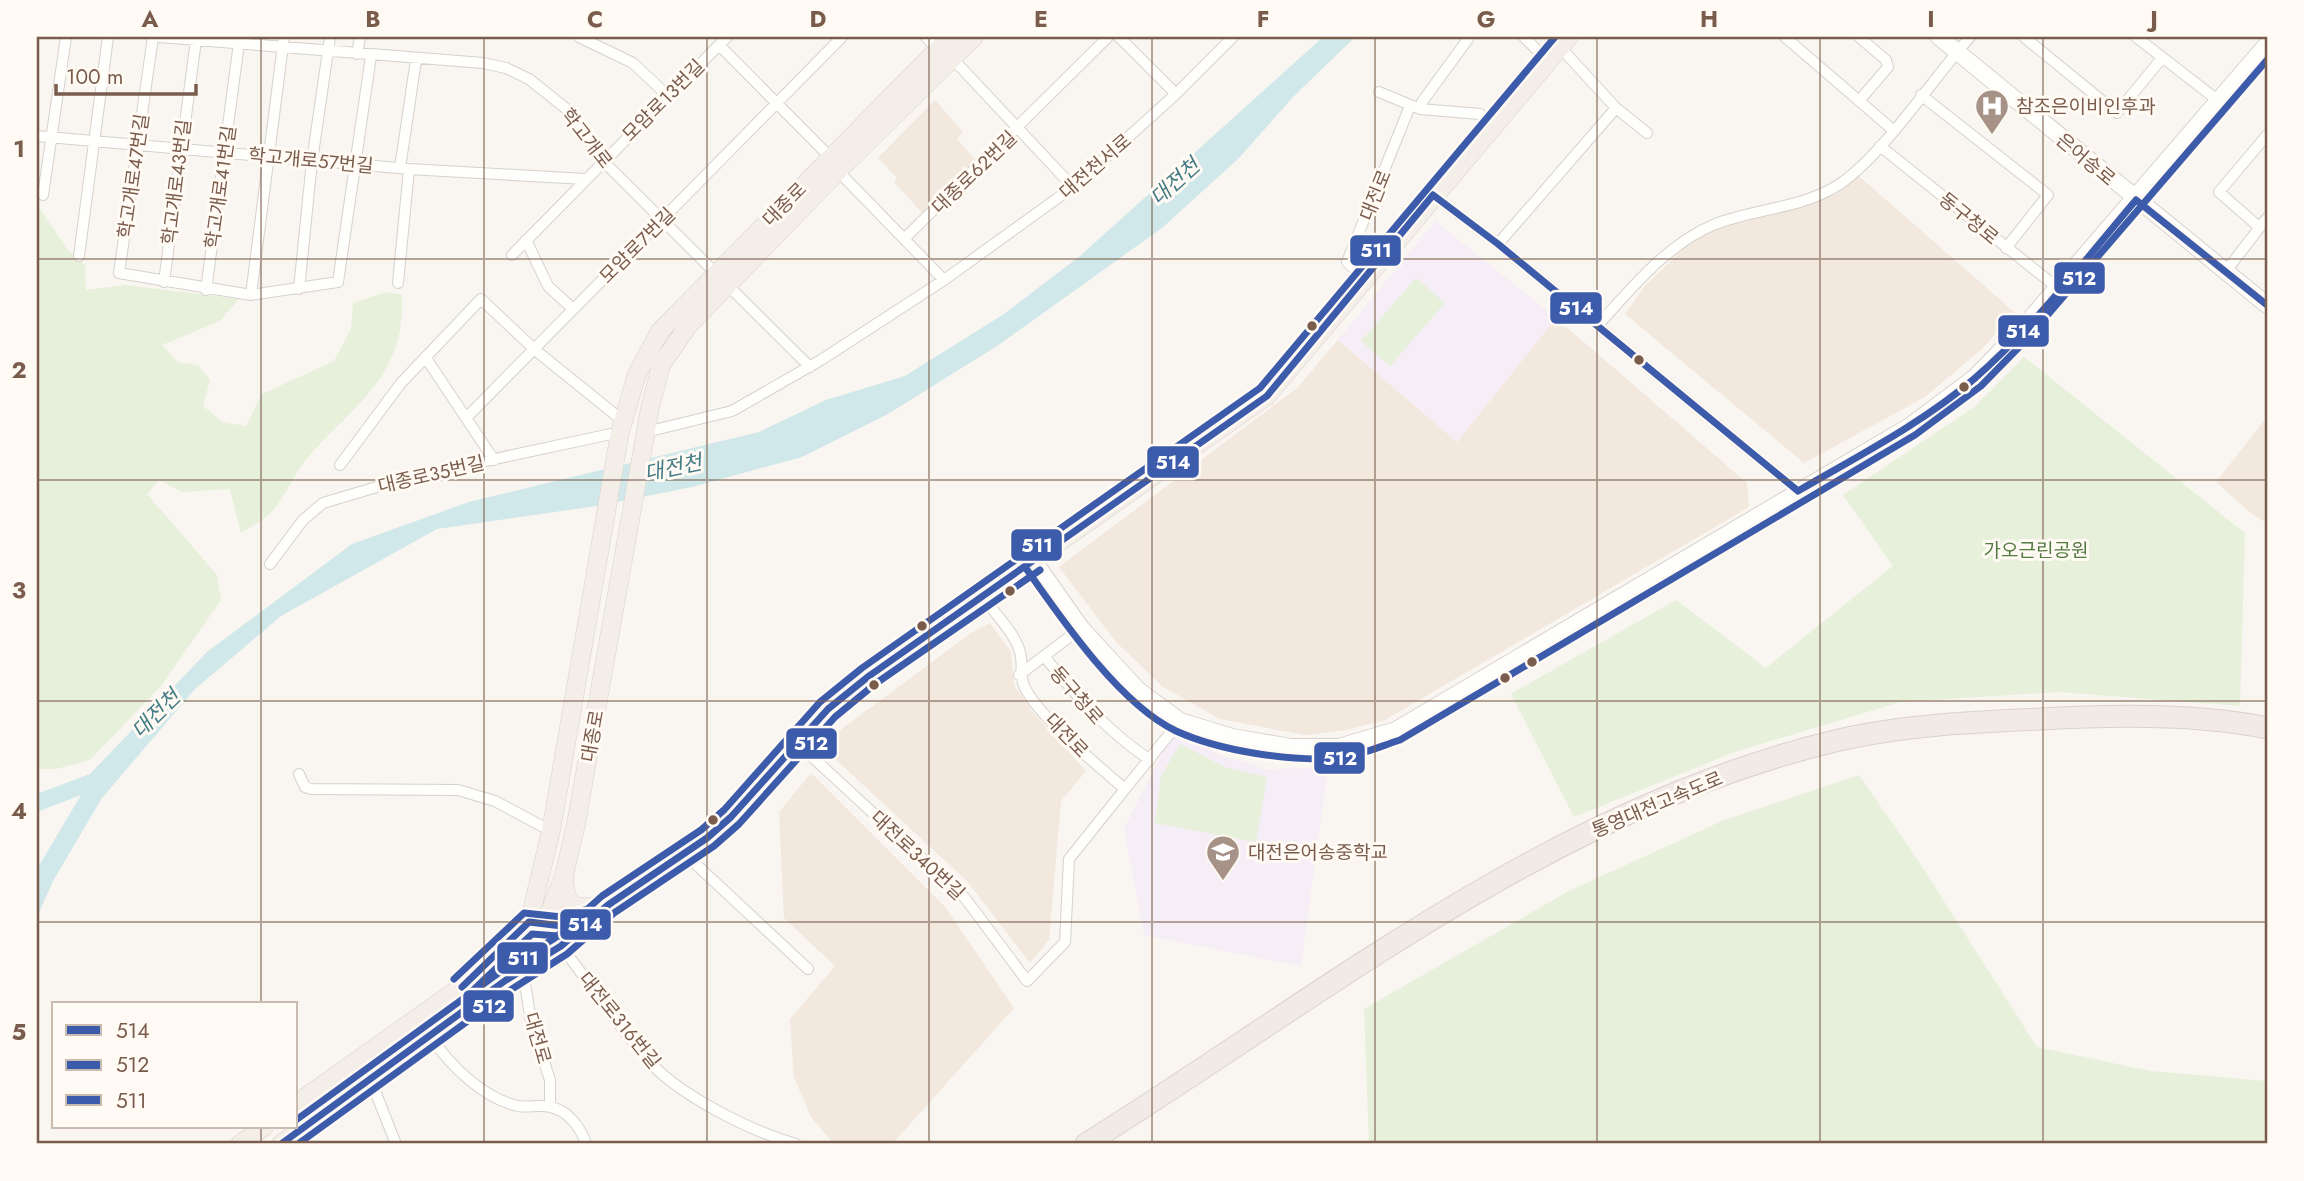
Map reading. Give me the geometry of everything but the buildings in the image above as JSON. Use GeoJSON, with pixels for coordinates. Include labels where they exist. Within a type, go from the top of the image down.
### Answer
{"type":"FeatureCollection","features":[{"type":"Feature","properties":{"kind":"highway","name":"통영대전고속도로"},"geometry":{"type":"LineString","coordinates":[[1086,1144],[1280,1016],[1513,871],[1628,811],[1717,777],[1836,741],[1963,722],[2093,716],[2262,733]]}},
{"type":"Feature","properties":{"kind":"highway","name":"통영대전고속도로"},"geometry":{"type":"LineString","coordinates":[[1112,1144],[1285,1028],[1518,884],[1633,824],[1723,789],[1842,753],[1969,735],[2098,729],[2262,733]]}},
{"type":"Feature","properties":{"kind":"main road","name":"대종로"},"geometry":{"type":"LineString","coordinates":[[536,925],[600,542],[622,426],[637,374],[660,331],[720,280],[834,164],[941,45],[974,37]]}},
{"type":"Feature","properties":{"kind":"main road","name":"은어송로"},"geometry":{"type":"LineString","coordinates":[[1939,37],[2267,305]]}},
{"type":"Feature","properties":{"kind":"main road"},"geometry":{"type":"LineString","coordinates":[[1034,561],[1082,628],[1138,690],[1180,721],[1232,737],[1291,747],[1339,747],[1396,730],[1910,426],[1974,378],[2059,289],[2267,44]]}},
{"type":"Feature","properties":{"kind":"main road","name":"대전로"},"geometry":{"type":"LineString","coordinates":[[506,981],[561,946],[608,905],[686,855],[731,817],[796,741],[828,709],[869,676],[1267,396],[1559,48]]}},
{"type":"Feature","properties":{"kind":"main road","name":"대종로"},"geometry":{"type":"LineString","coordinates":[[536,925],[564,876],[661,365],[720,280]]}},
{"type":"Feature","properties":{"kind":"main road"},"geometry":{"type":"LineString","coordinates":[[564,876],[565,895],[571,904],[583,908],[608,905]]}},
{"type":"Feature","properties":{"kind":"main road"},"geometry":{"type":"LineString","coordinates":[[298,1103],[465,984],[536,925],[589,922]]}},
{"type":"Feature","properties":{"kind":"main road"},"geometry":{"type":"LineString","coordinates":[[281,1144],[506,981],[536,925]]}},
{"type":"Feature","properties":{"kind":"main road"},"geometry":{"type":"LineString","coordinates":[[240,1144],[263,1128]]}},
{"type":"Feature","properties":{"kind":"street"},"geometry":{"type":"LineString","coordinates":[[43,195],[66,37]]}},
{"type":"Feature","properties":{"kind":"street"},"geometry":{"type":"LineString","coordinates":[[79,256],[108,37]]}},
{"type":"Feature","properties":{"kind":"street","name":"학고개로"},"geometry":{"type":"LineString","coordinates":[[156,37],[284,42],[371,56],[483,63],[506,68],[528,79],[569,111],[603,161],[720,280]]}},
{"type":"Feature","properties":{"kind":"street","name":"학고개로47번길"},"geometry":{"type":"LineString","coordinates":[[156,37],[119,274],[164,282]]}},
{"type":"Feature","properties":{"kind":"street"},"geometry":{"type":"LineString","coordinates":[[299,289],[312,160],[330,37]]}},
{"type":"Feature","properties":{"kind":"street"},"geometry":{"type":"LineString","coordinates":[[357,54],[360,37]]}},
{"type":"Feature","properties":{"kind":"street"},"geometry":{"type":"LineString","coordinates":[[579,37],[633,63],[667,96]]}},
{"type":"Feature","properties":{"kind":"street","name":"모암로7번길"},"geometry":{"type":"LineString","coordinates":[[467,417],[842,37]]}},
{"type":"Feature","properties":{"kind":"street","name":"대종로62번길"},"geometry":{"type":"LineString","coordinates":[[905,238],[1019,129],[1108,37]]}},
{"type":"Feature","properties":{"kind":"street"},"geometry":{"type":"LineString","coordinates":[[1119,37],[1176,94]]}},
{"type":"Feature","properties":{"kind":"street","name":"대전천서로"},"geometry":{"type":"LineString","coordinates":[[646,433],[732,411],[810,367],[944,280],[1073,187],[1176,94],[1233,37]]}},
{"type":"Feature","properties":{"kind":"street"},"geometry":{"type":"LineString","coordinates":[[1524,37],[1559,48],[1616,108],[1647,133]]}},
{"type":"Feature","properties":{"kind":"street"},"geometry":{"type":"LineString","coordinates":[[1785,37],[1893,130]]}},
{"type":"Feature","properties":{"kind":"street"},"geometry":{"type":"LineString","coordinates":[[1859,37],[1886,60],[1888,67],[1859,101]]}},
{"type":"Feature","properties":{"kind":"street"},"geometry":{"type":"LineString","coordinates":[[1598,326],[1658,262],[1713,225],[1787,205],[1835,187],[1880,146],[1970,37]]}},
{"type":"Feature","properties":{"kind":"street"},"geometry":{"type":"LineString","coordinates":[[2024,37],[2117,113],[2162,58]]}},
{"type":"Feature","properties":{"kind":"street"},"geometry":{"type":"LineString","coordinates":[[2136,37],[2220,102]]}},
{"type":"Feature","properties":{"kind":"street","name":"대전로"},"geometry":{"type":"LineString","coordinates":[[1364,278],[1348,262],[1415,108],[1468,39]]}},
{"type":"Feature","properties":{"kind":"street","name":"학고개로43번길"},"geometry":{"type":"LineString","coordinates":[[164,282],[196,40]]}},
{"type":"Feature","properties":{"kind":"street","name":"학고개로41번길"},"geometry":{"type":"LineString","coordinates":[[206,290],[225,153],[234,41]]}},
{"type":"Feature","properties":{"kind":"street"},"geometry":{"type":"LineString","coordinates":[[723,41],[775,104],[944,280]]}},
{"type":"Feature","properties":{"kind":"street","name":"모암로13번길"},"geometry":{"type":"LineString","coordinates":[[512,255],[723,41]]}},
{"type":"Feature","properties":{"kind":"street"},"geometry":{"type":"LineString","coordinates":[[251,295],[267,156],[284,42]]}},
{"type":"Feature","properties":{"kind":"street"},"geometry":{"type":"LineString","coordinates":[[941,45],[1073,187]]}},
{"type":"Feature","properties":{"kind":"street"},"geometry":{"type":"LineString","coordinates":[[164,282],[251,295],[338,282],[371,56]]}},
{"type":"Feature","properties":{"kind":"street"},"geometry":{"type":"LineString","coordinates":[[398,283],[404,169],[416,60]]}},
{"type":"Feature","properties":{"kind":"street"},"geometry":{"type":"LineString","coordinates":[[1379,92],[1415,108],[1480,114],[1493,124]]}},
{"type":"Feature","properties":{"kind":"street"},"geometry":{"type":"LineString","coordinates":[[1922,95],[2048,195],[2006,248]]}},
{"type":"Feature","properties":{"kind":"street"},"geometry":{"type":"LineString","coordinates":[[1499,244],[1616,108]]}},
{"type":"Feature","properties":{"kind":"street"},"geometry":{"type":"LineString","coordinates":[[2259,227],[2219,192],[2267,135]]}},
{"type":"Feature","properties":{"kind":"street","name":"학고개로57번길"},"geometry":{"type":"LineString","coordinates":[[37,136],[404,169],[585,179]]}},
{"type":"Feature","properties":{"kind":"street","name":"동구청로"},"geometry":{"type":"LineString","coordinates":[[1880,146],[2059,289]]}},
{"type":"Feature","properties":{"kind":"street"},"geometry":{"type":"LineString","coordinates":[[1433,195],[1499,244],[1798,491]]}},
{"type":"Feature","properties":{"kind":"street"},"geometry":{"type":"LineString","coordinates":[[2226,271],[2267,218]]}},
{"type":"Feature","properties":{"kind":"street"},"geometry":{"type":"LineString","coordinates":[[526,240],[548,286],[573,309]]}},
{"type":"Feature","properties":{"kind":"street"},"geometry":{"type":"LineString","coordinates":[[720,280],[810,367]]}},
{"type":"Feature","properties":{"kind":"street"},"geometry":{"type":"LineString","coordinates":[[340,465],[401,383],[481,299],[622,426]]}},
{"type":"Feature","properties":{"kind":"street"},"geometry":{"type":"LineString","coordinates":[[426,358],[494,460]]}},
{"type":"Feature","properties":{"kind":"street","name":"대종로35번길"},"geometry":{"type":"LineString","coordinates":[[270,564],[303,520],[323,503],[407,478],[494,460],[622,426]]}},
{"type":"Feature","properties":{"kind":"street","name":"대전로"},"geometry":{"type":"LineString","coordinates":[[983,597],[1016,645],[1021,657],[1019,675],[1027,691],[1079,750],[1125,789]]}},
{"type":"Feature","properties":{"kind":"street","name":"동구청로"},"geometry":{"type":"LineString","coordinates":[[1082,628],[1044,656],[1094,716],[1150,760]]}},
{"type":"Feature","properties":{"kind":"street"},"geometry":{"type":"LineString","coordinates":[[1019,675],[1044,656]]}},
{"type":"Feature","properties":{"kind":"street"},"geometry":{"type":"LineString","coordinates":[[1125,789],[1180,721]]}},
{"type":"Feature","properties":{"kind":"street","name":"대전로340번길"},"geometry":{"type":"LineString","coordinates":[[796,741],[965,898],[1027,981],[1065,942],[1069,859],[1125,789]]}},
{"type":"Feature","properties":{"kind":"street"},"geometry":{"type":"LineString","coordinates":[[299,774],[305,786],[311,789],[458,790],[495,801],[551,831]]}},
{"type":"Feature","properties":{"kind":"street"},"geometry":{"type":"LineString","coordinates":[[686,855],[808,969]]}},
{"type":"Feature","properties":{"kind":"street","name":"대전로316번길"},"geometry":{"type":"LineString","coordinates":[[561,946],[645,1058],[670,1079],[729,1117],[796,1144]]}},
{"type":"Feature","properties":{"kind":"street","name":"대전로"},"geometry":{"type":"LineString","coordinates":[[523,970],[531,1022],[550,1080],[550,1106]]}},
{"type":"Feature","properties":{"kind":"street"},"geometry":{"type":"LineString","coordinates":[[429,1036],[471,1083],[517,1106],[550,1106],[565,1112],[583,1134],[586,1144]]}},
{"type":"Feature","properties":{"kind":"street"},"geometry":{"type":"LineString","coordinates":[[371,1080],[397,1144]]}},
{"type":"Feature","properties":{"kind":"shaded area"},"geometry":{"type":"Polygon","coordinates":[[[935,100],[963,132],[957,139],[978,163],[923,214],[894,182],[897,178],[878,158],[935,100]]]}},
{"type":"Feature","properties":{"kind":"shaded area"},"geometry":{"type":"Polygon","coordinates":[[[1859,176],[2014,312],[1982,349],[1925,397],[1804,463],[1625,314],[1645,286],[1700,233],[1837,194],[1859,176]]]}},
{"type":"Feature","properties":{"kind":"shaded area"},"geometry":{"type":"Polygon","coordinates":[[[1435,221],[1556,318],[1457,442],[1338,340],[1435,221]]]}},
{"type":"Feature","properties":{"kind":"shaded area"},"geometry":{"type":"Polygon","coordinates":[[[1556,318],[1747,483],[1749,507],[1385,720],[1346,730],[1305,735],[1220,719],[1163,687],[1116,642],[1059,567],[1297,388],[1338,340],[1457,442],[1556,318]]]}},
{"type":"Feature","properties":{"kind":"shaded area"},"geometry":{"type":"Polygon","coordinates":[[[2267,417],[2267,523],[2252,514],[2216,482],[2267,417]]]}},
{"type":"Feature","properties":{"kind":"shaded area"},"geometry":{"type":"Polygon","coordinates":[[[990,623],[1011,652],[1014,685],[1035,715],[1086,771],[1061,801],[1049,940],[1030,963],[967,881],[820,745],[971,633],[990,623]]]}},
{"type":"Feature","properties":{"kind":"shaded area","name":"대전은어송중학교"},"geometry":{"type":"Polygon","coordinates":[[[1173,731],[1220,755],[1265,769],[1328,768],[1301,966],[1144,935],[1124,829],[1173,731]]]}},
{"type":"Feature","properties":{"kind":"shaded area"},"geometry":{"type":"Polygon","coordinates":[[[811,773],[945,907],[1014,1008],[894,1142],[834,1144],[811,1117],[794,1077],[790,1019],[835,966],[784,918],[779,812],[811,773]]]}},
{"type":"Feature","properties":{"kind":"green space"},"geometry":{"type":"Polygon","coordinates":[[[37,205],[68,250],[85,265],[86,290],[125,285],[239,299],[220,321],[162,345],[178,362],[198,365],[210,380],[203,406],[222,422],[246,426],[262,394],[334,361],[351,329],[353,303],[386,292],[402,295],[401,323],[386,368],[374,387],[308,457],[279,502],[265,518],[241,533],[230,489],[182,492],[159,480],[147,494],[217,575],[221,600],[161,686],[90,760],[56,769],[37,769],[37,205]]]}},
{"type":"Feature","properties":{"kind":"green space"},"geometry":{"type":"Polygon","coordinates":[[[1416,278],[1445,303],[1390,366],[1361,341],[1416,278]]]}},
{"type":"Feature","properties":{"kind":"green space","name":"가오근린공원"},"geometry":{"type":"Polygon","coordinates":[[[2024,357],[2245,533],[2240,706],[2058,692],[1900,702],[1735,752],[1574,817],[1511,694],[1676,600],[1766,668],[1893,566],[1843,495],[1973,408],[2024,357]]]}},
{"type":"Feature","properties":{"kind":"green space"},"geometry":{"type":"Polygon","coordinates":[[[1180,744],[1225,767],[1267,777],[1256,842],[1155,823],[1161,776],[1180,744]]]}},
{"type":"Feature","properties":{"kind":"green space"},"geometry":{"type":"Polygon","coordinates":[[[1859,775],[1919,862],[2037,1047],[2150,1071],[2267,1081],[2267,1144],[1369,1144],[1364,1009],[1567,892],[1722,821],[1859,775]]]}},
{"type":"Feature","properties":{"kind":"water","name":"대전천"},"geometry":{"type":"Polygon","coordinates":[[[1323,37],[1355,37],[1293,97],[1239,158],[1162,228],[997,346],[888,414],[802,457],[692,487],[597,506],[437,529],[281,616],[195,689],[102,798],[53,881],[37,917],[37,869],[81,795],[37,812],[37,794],[90,774],[207,652],[352,544],[469,502],[759,432],[826,400],[905,376],[1004,314],[1080,256],[1323,37]]]}},
{"type":"Feature","properties":{"kind":"transit line","name":"511"},"geometry":{"type":"LineString","coordinates":[[298,1119],[500,972],[555,938],[602,896],[701,830],[724,810],[820,702],[862,668],[1260,388],[1555,37]]}},
{"type":"Feature","properties":{"kind":"transit line","name":"512"},"geometry":{"type":"LineString","coordinates":[[1025,567],[1073,634],[1113,681],[1155,719],[1176,731],[1213,744],[1256,754],[1320,759],[1347,757],[1400,740],[1915,435],[1981,386],[2026,340],[2267,60]]}},
{"type":"Feature","properties":{"kind":"transit line","name":"514"},"geometry":{"type":"LineString","coordinates":[[1433,195],[1498,244],[1798,491]]}},
{"type":"Feature","properties":{"kind":"transit line","name":"514"},"geometry":{"type":"LineString","coordinates":[[281,1144],[506,980],[561,946],[608,905],[707,838],[731,817],[828,709],[869,676],[1267,396],[1433,195]]}},
{"type":"Feature","properties":{"kind":"transit line","name":"514"},"geometry":{"type":"LineString","coordinates":[[2136,200],[2267,305]]}},
{"type":"Feature","properties":{"kind":"transit line","name":"514"},"geometry":{"type":"LineString","coordinates":[[1798,491],[1911,425],[1974,379],[2038,315],[2136,200]]}},
{"type":"Feature","properties":{"kind":"transit line","name":"512"},"geometry":{"type":"LineString","coordinates":[[298,1144],[512,989],[567,954],[614,913],[714,846],[739,824],[835,717],[875,684],[1040,570]]}},
{"type":"Feature","properties":{"kind":"transit line","name":"511"},"geometry":{"type":"LineString","coordinates":[[454,979],[524,913],[562,917],[587,909]]}},
{"type":"Feature","properties":{"kind":"transit line","name":"514"},"geometry":{"type":"LineString","coordinates":[[462,987],[529,922],[570,927],[593,918]]}},
{"type":"Feature","properties":{"kind":"transit line","name":"512"},"geometry":{"type":"LineString","coordinates":[[468,995],[532,934],[571,937],[599,927]]}},
{"type":"Feature","properties":{"kind":"place","name":"참조은이비인후과"},"geometry":{"type":"Point","coordinates":[1992,136]}},
{"type":"Feature","properties":{"kind":"place","name":"대전은어송중학교"},"geometry":{"type":"Point","coordinates":[1223,882]}}]}
